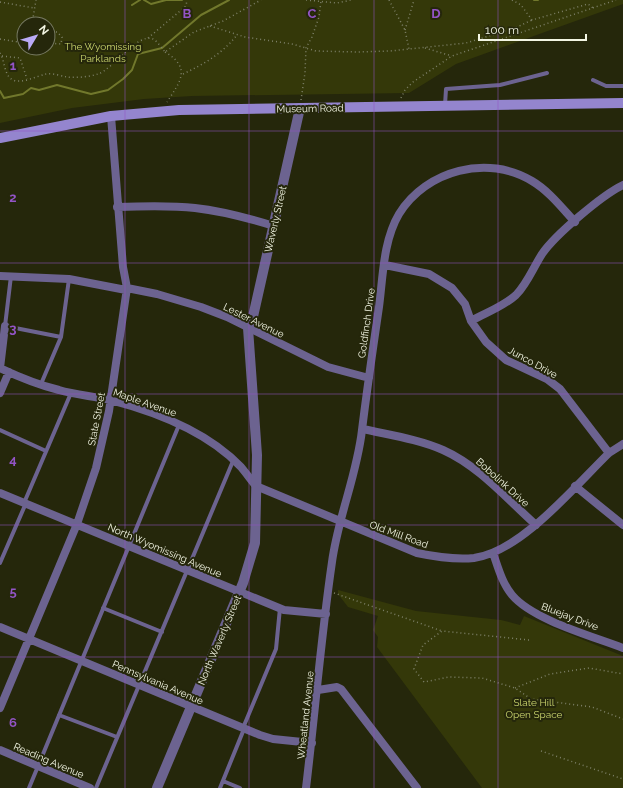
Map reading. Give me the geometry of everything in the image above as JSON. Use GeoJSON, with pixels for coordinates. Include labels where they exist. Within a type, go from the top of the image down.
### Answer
{"type":"FeatureCollection","features":[{"type":"Feature","properties":{"kind":"main road","name":"Museum Road"},"geometry":{"type":"LineString","coordinates":[[0,138],[111,116],[160,111],[623,103]]}},
{"type":"Feature","properties":{"kind":"street","name":"Waverly Street"},"geometry":{"type":"LineString","coordinates":[[256,486],[257,455],[249,329],[300,108]]}},
{"type":"Feature","properties":{"kind":"street","name":"State Street"},"geometry":{"type":"LineString","coordinates":[[0,708],[76,524],[96,468],[110,400],[126,289],[117,207],[111,116]]}},
{"type":"Feature","properties":{"kind":"street","name":"Goldfinch Drive"},"geometry":{"type":"LineString","coordinates":[[323,645],[332,560],[340,522],[354,474],[362,428],[384,265],[391,232],[398,217],[408,202],[434,180],[460,170],[477,168],[500,169],[523,176],[544,189],[575,222]]}},
{"type":"Feature","properties":{"kind":"street"},"geometry":{"type":"LineString","coordinates":[[471,321],[506,303],[516,295],[548,247],[603,198],[623,185]]}},
{"type":"Feature","properties":{"kind":"street"},"geometry":{"type":"LineString","coordinates":[[117,207],[156,206],[195,208],[242,217],[274,226]]}},
{"type":"Feature","properties":{"kind":"street","name":"Junco Drive"},"geometry":{"type":"LineString","coordinates":[[384,265],[429,274],[444,282],[465,304],[471,321],[486,342],[499,354],[514,364],[547,379],[560,390],[609,453]]}},
{"type":"Feature","properties":{"kind":"street","name":"Lester Avenue"},"geometry":{"type":"LineString","coordinates":[[0,276],[69,279],[168,297],[227,317],[328,367],[369,378]]}},
{"type":"Feature","properties":{"kind":"street"},"geometry":{"type":"LineString","coordinates":[[0,393],[9,372],[0,368],[5,326]]}},
{"type":"Feature","properties":{"kind":"street","name":"Maple Avenue"},"geometry":{"type":"LineString","coordinates":[[9,372],[41,385],[71,393],[110,400],[179,425],[211,443],[233,461],[256,486]]}},
{"type":"Feature","properties":{"kind":"street","name":"Bobolink Drive"},"geometry":{"type":"LineString","coordinates":[[362,428],[425,444],[452,455],[483,476],[536,525]]}},
{"type":"Feature","properties":{"kind":"street","name":"Old Mill Road"},"geometry":{"type":"LineString","coordinates":[[256,486],[417,553],[441,558],[475,558],[493,553],[512,543],[536,525],[609,453],[623,444]]}},
{"type":"Feature","properties":{"kind":"street","name":"North Waverly Street"},"geometry":{"type":"LineString","coordinates":[[157,788],[249,565],[255,543],[256,486]]}},
{"type":"Feature","properties":{"kind":"street"},"geometry":{"type":"LineString","coordinates":[[575,486],[623,524]]}},
{"type":"Feature","properties":{"kind":"street","name":"North Wyomissing Avenue"},"geometry":{"type":"LineString","coordinates":[[0,493],[280,608],[326,614]]}},
{"type":"Feature","properties":{"kind":"street","name":"Bluejay Drive"},"geometry":{"type":"LineString","coordinates":[[493,553],[508,589],[526,608],[538,615],[623,648]]}},
{"type":"Feature","properties":{"kind":"street","name":"Pennsylvania Avenue"},"geometry":{"type":"LineString","coordinates":[[0,627],[273,739],[312,743]]}},
{"type":"Feature","properties":{"kind":"street","name":"Wheatland Avenue"},"geometry":{"type":"LineString","coordinates":[[306,788],[323,645]]}},
{"type":"Feature","properties":{"kind":"street"},"geometry":{"type":"LineString","coordinates":[[318,690],[337,687],[341,689],[416,788]]}},
{"type":"Feature","properties":{"kind":"street","name":"Reading Avenue"},"geometry":{"type":"LineString","coordinates":[[0,750],[90,788]]}},
{"type":"Feature","properties":{"kind":"lane"},"geometry":{"type":"LineString","coordinates":[[445,106],[446,90],[500,85],[547,72]]}},
{"type":"Feature","properties":{"kind":"lane"},"geometry":{"type":"LineString","coordinates":[[593,80],[606,86],[623,86]]}},
{"type":"Feature","properties":{"kind":"lane"},"geometry":{"type":"LineString","coordinates":[[11,276],[5,326],[61,337]]}},
{"type":"Feature","properties":{"kind":"lane"},"geometry":{"type":"LineString","coordinates":[[41,385],[61,337],[69,279]]}},
{"type":"Feature","properties":{"kind":"lane"},"geometry":{"type":"LineString","coordinates":[[0,563],[71,393]]}},
{"type":"Feature","properties":{"kind":"lane"},"geometry":{"type":"LineString","coordinates":[[29,788],[179,425]]}},
{"type":"Feature","properties":{"kind":"lane"},"geometry":{"type":"LineString","coordinates":[[0,430],[46,450]]}},
{"type":"Feature","properties":{"kind":"lane"},"geometry":{"type":"LineString","coordinates":[[96,788],[141,685],[233,461]]}},
{"type":"Feature","properties":{"kind":"lane"},"geometry":{"type":"LineString","coordinates":[[103,608],[162,632]]}},
{"type":"Feature","properties":{"kind":"lane"},"geometry":{"type":"LineString","coordinates":[[220,788],[276,649],[280,608]]}},
{"type":"Feature","properties":{"kind":"lane"},"geometry":{"type":"LineString","coordinates":[[59,714],[117,737]]}},
{"type":"Feature","properties":{"kind":"lane"},"geometry":{"type":"LineString","coordinates":[[223,781],[240,788]]}},
{"type":"Feature","properties":{"kind":"path"},"geometry":{"type":"LineString","coordinates":[[34,16],[34,8],[36,0]]}},
{"type":"Feature","properties":{"kind":"path"},"geometry":{"type":"LineString","coordinates":[[165,51],[194,32],[210,26],[261,0]]}},
{"type":"Feature","properties":{"kind":"path"},"geometry":{"type":"LineString","coordinates":[[306,0],[337,3],[351,0]]}},
{"type":"Feature","properties":{"kind":"path"},"geometry":{"type":"LineString","coordinates":[[389,0],[405,30],[409,49]]}},
{"type":"Feature","properties":{"kind":"path"},"geometry":{"type":"LineString","coordinates":[[405,30],[414,0]]}},
{"type":"Feature","properties":{"kind":"path"},"geometry":{"type":"LineString","coordinates":[[512,0],[521,5],[532,20]]}},
{"type":"Feature","properties":{"kind":"path"},"geometry":{"type":"LineString","coordinates":[[396,106],[405,90],[413,82],[452,56],[616,0]]}},
{"type":"Feature","properties":{"kind":"path"},"geometry":{"type":"LineString","coordinates":[[0,53],[9,76],[13,80],[19,81],[48,74],[69,77],[100,74],[110,67],[128,49],[148,38],[186,6],[187,1]]}},
{"type":"Feature","properties":{"kind":"path"},"geometry":{"type":"LineString","coordinates":[[300,108],[306,73],[306,48],[312,37],[319,17],[321,1]]}},
{"type":"Feature","properties":{"kind":"path"},"geometry":{"type":"LineString","coordinates":[[0,2],[34,8]]}},
{"type":"Feature","properties":{"kind":"path"},"geometry":{"type":"LineString","coordinates":[[210,26],[237,35],[292,44],[316,51],[357,52],[409,49],[466,43],[515,28],[532,20],[588,4],[593,8]]}},
{"type":"Feature","properties":{"kind":"path"},"geometry":{"type":"LineString","coordinates":[[56,32],[62,37],[62,44],[56,44]]}},
{"type":"Feature","properties":{"kind":"path"},"geometry":{"type":"LineString","coordinates":[[160,111],[181,80],[183,74],[211,60],[227,48],[237,35]]}},
{"type":"Feature","properties":{"kind":"path"},"geometry":{"type":"LineString","coordinates":[[148,38],[153,39],[175,59],[183,74]]}},
{"type":"Feature","properties":{"kind":"path"},"geometry":{"type":"LineString","coordinates":[[0,39],[16,42]]}},
{"type":"Feature","properties":{"kind":"path"},"geometry":{"type":"LineString","coordinates":[[423,47],[452,56]]}},
{"type":"Feature","properties":{"kind":"path"},"geometry":{"type":"LineString","coordinates":[[2,56],[20,58],[27,79]]}},
{"type":"Feature","properties":{"kind":"path"},"geometry":{"type":"LineString","coordinates":[[328,592],[442,631],[529,640]]}},
{"type":"Feature","properties":{"kind":"path"},"geometry":{"type":"LineString","coordinates":[[442,631],[423,646],[414,669],[424,682],[449,676],[482,678],[515,688],[531,699],[592,707],[623,719]]}},
{"type":"Feature","properties":{"kind":"path"},"geometry":{"type":"LineString","coordinates":[[515,688],[550,674],[589,668],[623,674]]}},
{"type":"Feature","properties":{"kind":"path"},"geometry":{"type":"LineString","coordinates":[[541,751],[623,779]]}},
{"type":"Feature","properties":{"kind":"green space","name":"The Wyomissing Parklands"},"geometry":{"type":"Polygon","coordinates":[[[0,0],[623,0],[623,4],[456,64],[409,93],[192,96],[144,99],[72,108],[0,123],[0,0]]]}},
{"type":"Feature","properties":{"kind":"green space","name":"Slate Hill Open Space"},"geometry":{"type":"Polygon","coordinates":[[[338,590],[416,611],[501,620],[520,625],[524,616],[623,656],[623,788],[482,788],[377,647],[378,637],[373,630],[378,616],[348,607],[338,594],[338,590]]]}},
{"type":"Feature","properties":{"kind":"waterway"},"geometry":{"type":"LineString","coordinates":[[132,5],[140,0]]}},
{"type":"Feature","properties":{"kind":"waterway"},"geometry":{"type":"LineString","coordinates":[[144,0],[151,4],[166,0],[182,0]]}},
{"type":"Feature","properties":{"kind":"waterway"},"geometry":{"type":"LineString","coordinates":[[0,91],[4,98],[23,94],[31,88],[39,90],[57,85],[91,94],[108,90],[132,70],[138,54],[162,48],[201,15],[229,0]]}}]}
